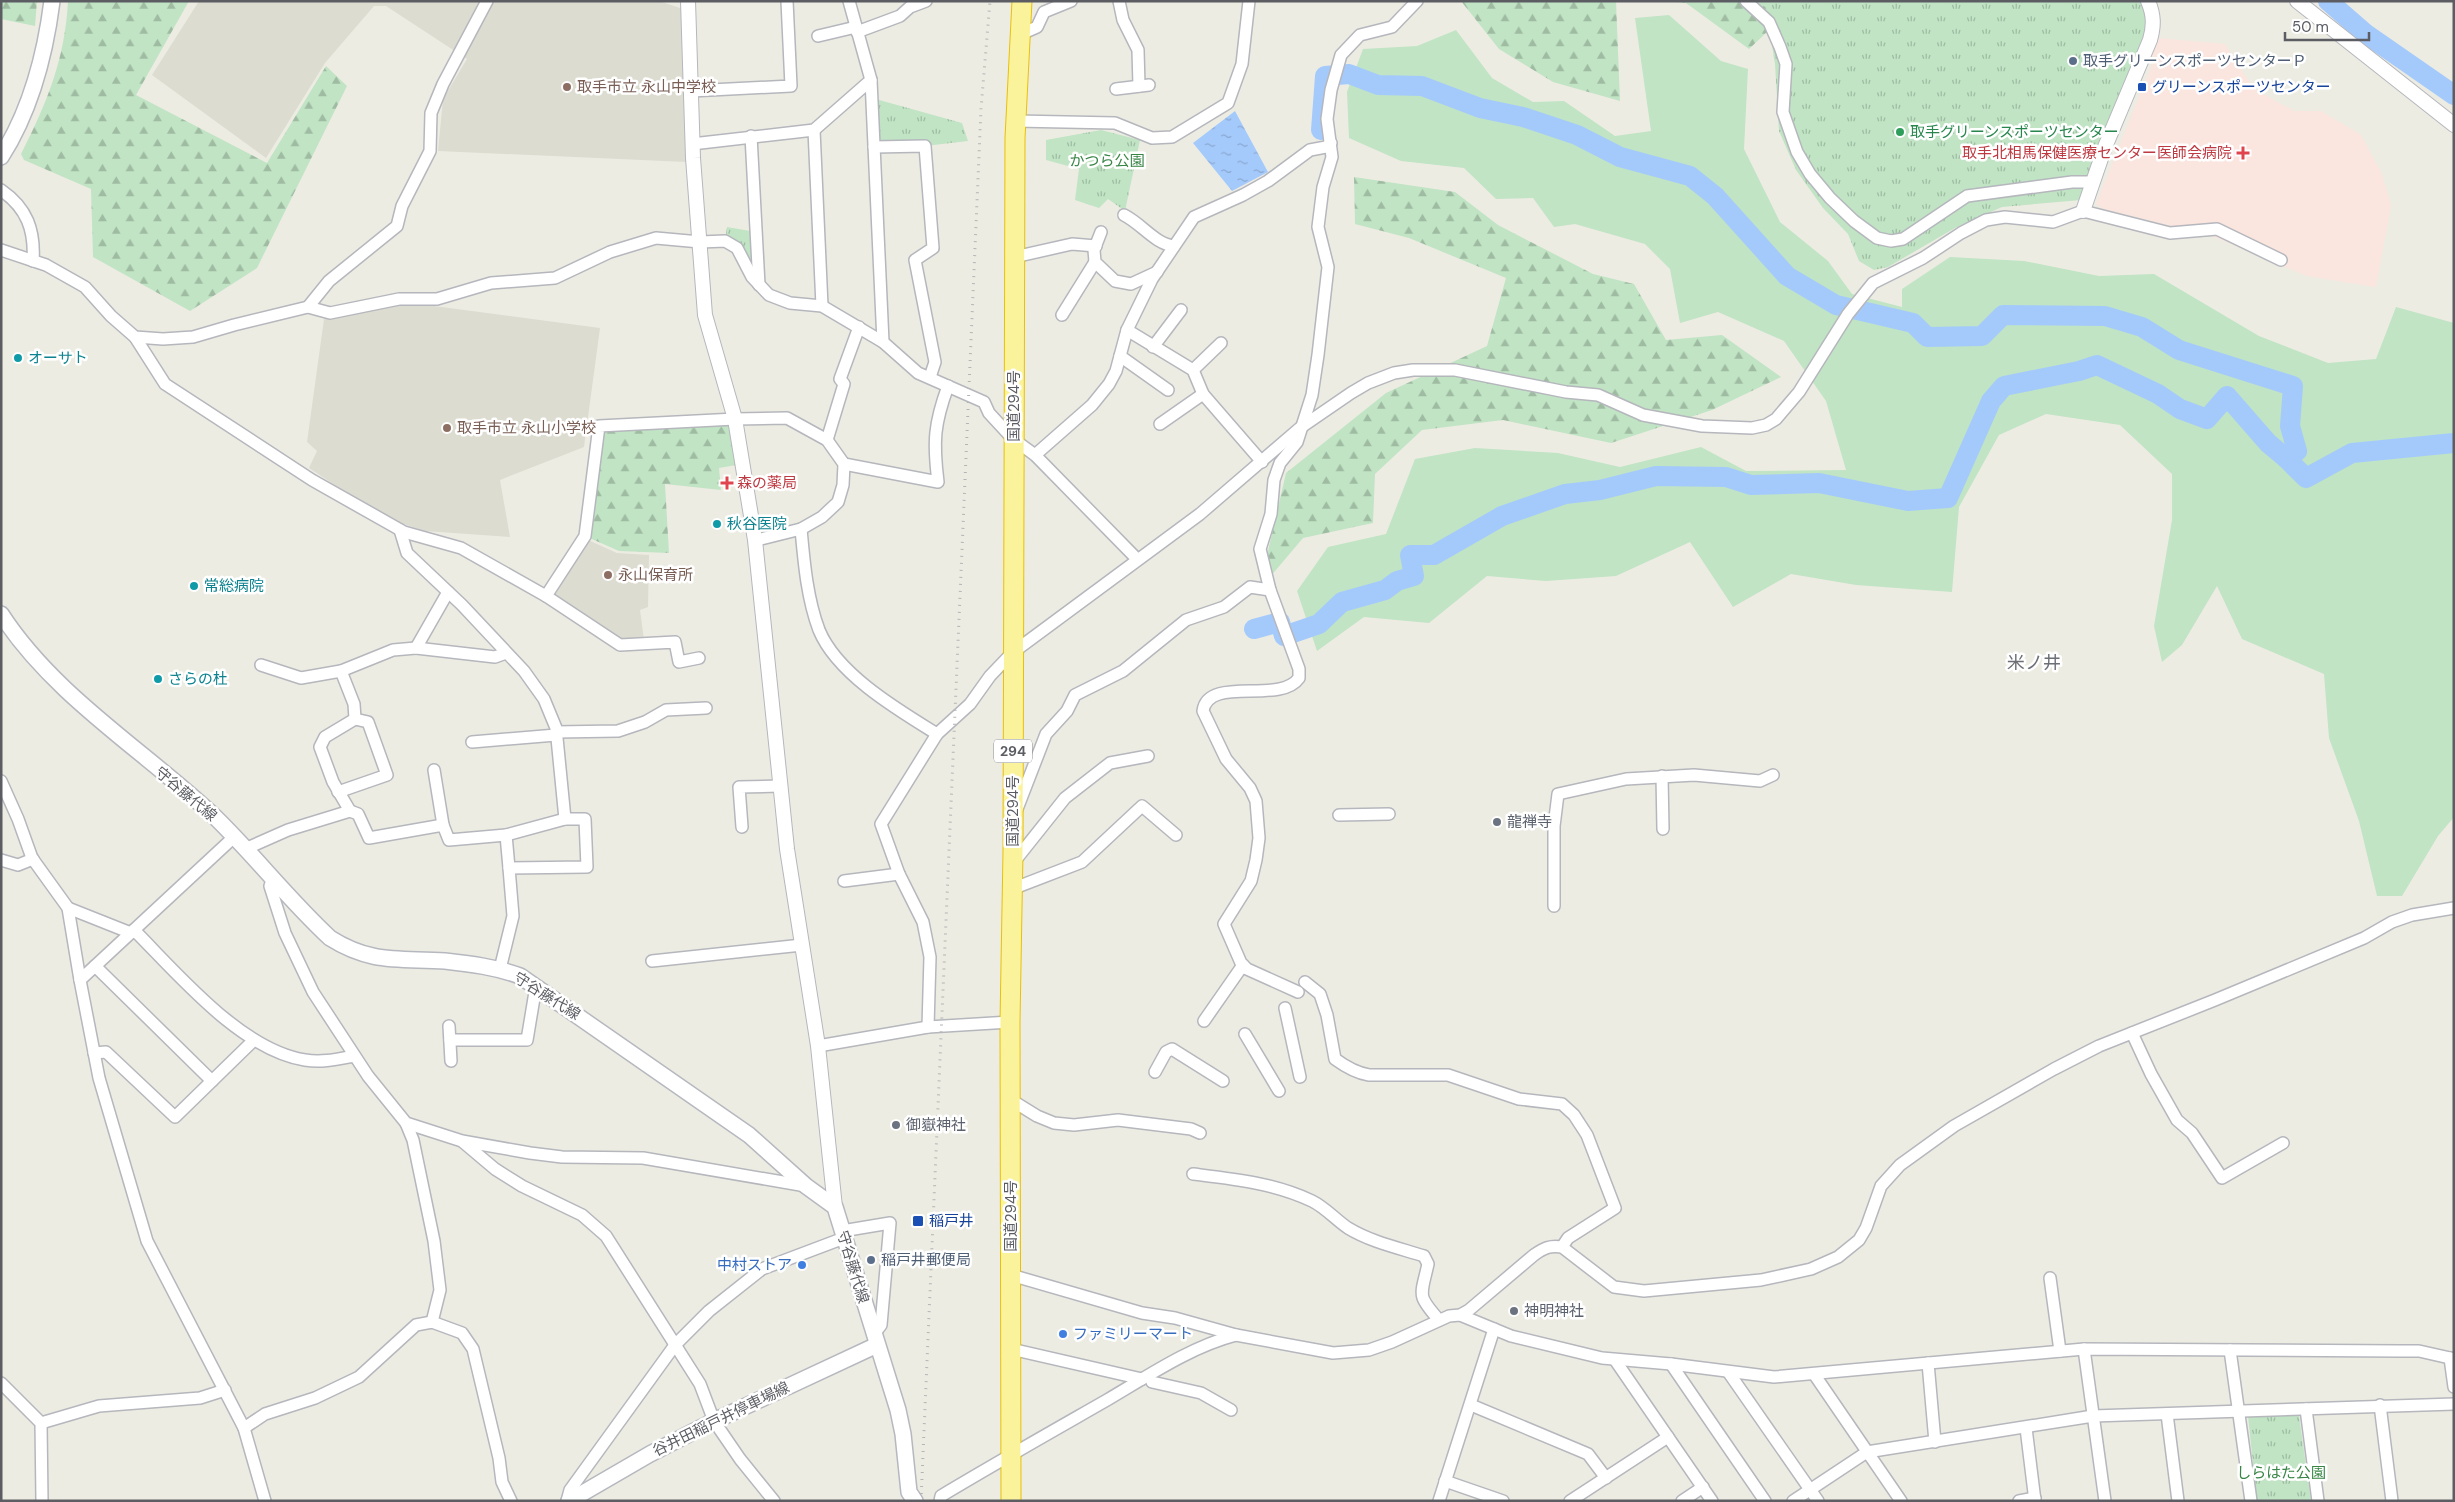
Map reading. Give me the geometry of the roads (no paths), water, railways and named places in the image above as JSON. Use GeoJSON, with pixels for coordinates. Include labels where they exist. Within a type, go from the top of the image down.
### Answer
{"type":"FeatureCollection","features":[{"type":"Feature","properties":{"kind":"highway","name":"国道294号"},"geometry":{"type":"LineString","coordinates":[[1011,1501],[1010,1022],[1013,820],[1014,258],[1016,122],[1022,1]]}},
{"type":"Feature","properties":{"kind":"main road"},"geometry":{"type":"LineString","coordinates":[[1,156],[20,123],[34,89],[43,59],[52,1]]}},
{"type":"Feature","properties":{"kind":"main road","name":"守谷藤代線"},"geometry":{"type":"LineString","coordinates":[[1,614],[24,645],[68,689],[114,732],[214,817],[273,878],[312,922],[330,938],[349,950],[368,956],[397,960],[444,961],[500,969],[520,976],[749,1135],[806,1186],[835,1207],[898,1410],[903,1434],[909,1492],[913,1500]]}},
{"type":"Feature","properties":{"kind":"main road","name":"谷井田稲戸井停車場線"},"geometry":{"type":"LineString","coordinates":[[568,1501],[650,1454],[876,1340]]}},
{"type":"Feature","properties":{"kind":"street"},"geometry":{"type":"LineString","coordinates":[[308,307],[329,281],[397,226],[402,206],[430,151],[431,113],[442,84],[487,1]]}},
{"type":"Feature","properties":{"kind":"street"},"geometry":{"type":"LineString","coordinates":[[688,1],[692,144],[705,316],[735,418],[755,540],[787,849],[818,1046],[835,1207]]}},
{"type":"Feature","properties":{"kind":"street"},"geometry":{"type":"LineString","coordinates":[[691,91],[791,86],[787,1]]}},
{"type":"Feature","properties":{"kind":"street"},"geometry":{"type":"LineString","coordinates":[[849,1],[871,80],[883,342]]}},
{"type":"Feature","properties":{"kind":"street"},"geometry":{"type":"LineString","coordinates":[[818,36],[857,29],[900,16],[910,7],[926,1]]}},
{"type":"Feature","properties":{"kind":"street"},"geometry":{"type":"LineString","coordinates":[[1021,34],[1037,27],[1044,12],[1071,1]]}},
{"type":"Feature","properties":{"kind":"street"},"geometry":{"type":"LineString","coordinates":[[1116,89],[1144,85],[1138,50],[1123,20],[1119,1]]}},
{"type":"Feature","properties":{"kind":"street"},"geometry":{"type":"LineString","coordinates":[[1016,122],[1115,123],[1152,138],[1172,137],[1228,103],[1242,64],[1249,1]]}},
{"type":"Feature","properties":{"kind":"street"},"geometry":{"type":"LineString","coordinates":[[1298,992],[1257,976],[1243,965],[1224,924],[1247,888],[1256,860],[1259,838],[1256,801],[1250,788],[1226,759],[1203,710],[1208,701],[1226,693],[1239,690],[1265,692],[1284,689],[1292,686],[1299,678],[1299,669],[1270,590],[1260,549],[1271,514],[1274,480],[1280,464],[1297,442],[1312,395],[1328,267],[1318,227],[1323,187],[1332,157],[1327,119],[1331,90],[1341,55],[1360,35],[1392,27],[1416,1]]}},
{"type":"Feature","properties":{"kind":"street"},"geometry":{"type":"LineString","coordinates":[[1746,1],[1769,22],[1786,64],[1783,112],[1797,152],[1810,174],[1830,198],[1854,221],[1876,238],[1891,241],[1903,239],[1967,196],[2072,182],[2092,182]]}},
{"type":"Feature","properties":{"kind":"street"},"geometry":{"type":"LineString","coordinates":[[2083,211],[2092,182],[2150,40],[2153,15],[2148,1]]}},
{"type":"Feature","properties":{"kind":"street"},"geometry":{"type":"LineString","coordinates":[[2297,1],[2454,125]]}},
{"type":"Feature","properties":{"kind":"street"},"geometry":{"type":"LineString","coordinates":[[692,144],[814,130],[871,80]]}},
{"type":"Feature","properties":{"kind":"street"},"geometry":{"type":"LineString","coordinates":[[814,130],[822,306]]}},
{"type":"Feature","properties":{"kind":"street"},"geometry":{"type":"LineString","coordinates":[[751,136],[759,285]]}},
{"type":"Feature","properties":{"kind":"street"},"geometry":{"type":"LineString","coordinates":[[1035,455],[1092,405],[1109,384],[1120,356],[1127,330],[1157,272],[1194,217],[1243,195],[1268,181],[1310,150],[1326,147],[1331,143]]}},
{"type":"Feature","properties":{"kind":"street"},"geometry":{"type":"LineString","coordinates":[[874,147],[925,146],[933,248],[915,260],[935,362],[930,377]]}},
{"type":"Feature","properties":{"kind":"street"},"geometry":{"type":"LineString","coordinates":[[1,190],[14,199],[29,220],[32,233],[33,261]]}},
{"type":"Feature","properties":{"kind":"street"},"geometry":{"type":"LineString","coordinates":[[928,1027],[930,957],[923,922],[899,874],[881,824],[937,734],[970,704],[990,676],[1012,652],[1200,514],[1300,428],[1368,383],[1394,373],[1413,370],[1455,370],[1566,392],[1598,395],[1642,415],[1702,426],[1752,428],[1766,425],[1776,419],[1799,392],[1848,314],[1873,283],[1923,258],[1986,220],[2005,217],[2054,222],[2083,211],[2170,233],[2217,229],[2280,260]]}},
{"type":"Feature","properties":{"kind":"street"},"geometry":{"type":"LineString","coordinates":[[1124,215],[1137,221],[1163,245],[1174,246]]}},
{"type":"Feature","properties":{"kind":"street"},"geometry":{"type":"LineString","coordinates":[[1062,314],[1095,262],[1094,250],[1101,232]]}},
{"type":"Feature","properties":{"kind":"street"},"geometry":{"type":"LineString","coordinates":[[135,337],[193,338],[234,325],[308,307],[330,313],[399,299],[437,299],[491,282],[556,278],[610,252],[656,238],[725,242],[737,248],[752,277],[768,294],[790,303],[822,306],[883,342],[918,373],[984,402],[989,413],[1014,439],[1035,455],[1137,559]]}},
{"type":"Feature","properties":{"kind":"street"},"geometry":{"type":"LineString","coordinates":[[1014,258],[1072,244],[1096,246]]}},
{"type":"Feature","properties":{"kind":"street"},"geometry":{"type":"LineString","coordinates":[[1,250],[46,265],[85,287],[111,316],[135,337],[165,384],[312,480],[400,530],[461,548],[546,596],[620,646],[674,642],[679,662],[699,658]]}},
{"type":"Feature","properties":{"kind":"street"},"geometry":{"type":"LineString","coordinates":[[1095,262],[1115,281],[1131,284],[1157,272]]}},
{"type":"Feature","properties":{"kind":"street"},"geometry":{"type":"LineString","coordinates":[[1153,346],[1181,310]]}},
{"type":"Feature","properties":{"kind":"street"},"geometry":{"type":"LineString","coordinates":[[827,440],[844,384],[840,379],[859,327]]}},
{"type":"Feature","properties":{"kind":"street"},"geometry":{"type":"LineString","coordinates":[[1127,330],[1193,370],[1203,394],[1262,462]]}},
{"type":"Feature","properties":{"kind":"street"},"geometry":{"type":"LineString","coordinates":[[1193,370],[1221,343]]}},
{"type":"Feature","properties":{"kind":"street"},"geometry":{"type":"LineString","coordinates":[[1120,356],[1168,390]]}},
{"type":"Feature","properties":{"kind":"street"},"geometry":{"type":"LineString","coordinates":[[844,464],[938,482],[934,445],[940,408],[948,386]]}},
{"type":"Feature","properties":{"kind":"street"},"geometry":{"type":"LineString","coordinates":[[1160,424],[1203,394]]}},
{"type":"Feature","properties":{"kind":"street"},"geometry":{"type":"LineString","coordinates":[[546,596],[585,536],[599,426],[735,418],[787,418],[827,440],[844,464],[843,485],[838,502],[822,517],[801,529],[761,538]]}},
{"type":"Feature","properties":{"kind":"street"},"geometry":{"type":"LineString","coordinates":[[801,529],[806,575],[820,630],[840,664],[894,708],[937,734]]}},
{"type":"Feature","properties":{"kind":"street"},"geometry":{"type":"LineString","coordinates":[[400,530],[408,553],[524,671],[544,699],[556,734],[565,819]]}},
{"type":"Feature","properties":{"kind":"street"},"geometry":{"type":"LineString","coordinates":[[1013,820],[1046,734],[1067,711],[1075,695],[1123,671],[1186,620],[1224,607],[1250,587],[1270,590]]}},
{"type":"Feature","properties":{"kind":"street"},"geometry":{"type":"LineString","coordinates":[[416,648],[448,592]]}},
{"type":"Feature","properties":{"kind":"street"},"geometry":{"type":"LineString","coordinates":[[261,665],[301,678],[341,671],[393,650],[416,648],[496,657],[506,653]]}},
{"type":"Feature","properties":{"kind":"street"},"geometry":{"type":"LineString","coordinates":[[341,671],[354,704],[354,719]]}},
{"type":"Feature","properties":{"kind":"street"},"geometry":{"type":"LineString","coordinates":[[472,742],[556,734],[618,731],[645,722],[666,710],[706,708]]}},
{"type":"Feature","properties":{"kind":"street"},"geometry":{"type":"LineString","coordinates":[[338,792],[387,775],[368,722],[354,719],[325,737],[320,747],[338,792],[350,811],[358,814],[369,838],[443,825]]}},
{"type":"Feature","properties":{"kind":"street"},"geometry":{"type":"LineString","coordinates":[[1012,863],[1065,798],[1110,763],[1148,756]]}},
{"type":"Feature","properties":{"kind":"street"},"geometry":{"type":"LineString","coordinates":[[434,770],[443,825],[449,840],[506,835],[565,819],[585,819],[586,867],[510,868]]}},
{"type":"Feature","properties":{"kind":"street"},"geometry":{"type":"LineString","coordinates":[[1554,906],[1554,826],[1558,794],[1626,779],[1694,775],[1760,781],[1773,775]]}},
{"type":"Feature","properties":{"kind":"street"},"geometry":{"type":"LineString","coordinates":[[1662,776],[1663,829]]}},
{"type":"Feature","properties":{"kind":"street"},"geometry":{"type":"LineString","coordinates":[[1,781],[32,859],[68,908],[99,1078],[147,1241],[244,1428],[266,1501]]}},
{"type":"Feature","properties":{"kind":"street"},"geometry":{"type":"LineString","coordinates":[[742,827],[739,787],[780,786]]}},
{"type":"Feature","properties":{"kind":"street"},"geometry":{"type":"LineString","coordinates":[[1012,889],[1082,862],[1142,806],[1176,834]]}},
{"type":"Feature","properties":{"kind":"street"},"geometry":{"type":"LineString","coordinates":[[245,849],[288,830],[350,811]]}},
{"type":"Feature","properties":{"kind":"street"},"geometry":{"type":"LineString","coordinates":[[1339,815],[1389,814]]}},
{"type":"Feature","properties":{"kind":"street"},"geometry":{"type":"LineString","coordinates":[[500,969],[514,916],[506,835]]}},
{"type":"Feature","properties":{"kind":"street"},"geometry":{"type":"LineString","coordinates":[[80,980],[234,837]]}},
{"type":"Feature","properties":{"kind":"street"},"geometry":{"type":"LineString","coordinates":[[1,860],[18,865],[32,859]]}},
{"type":"Feature","properties":{"kind":"street"},"geometry":{"type":"LineString","coordinates":[[844,881],[899,874]]}},
{"type":"Feature","properties":{"kind":"street"},"geometry":{"type":"LineString","coordinates":[[273,878],[270,886],[285,933],[313,992],[354,1056],[406,1123],[413,1140],[434,1241],[440,1290],[432,1322]]}},
{"type":"Feature","properties":{"kind":"street"},"geometry":{"type":"LineString","coordinates":[[68,908],[132,931],[203,1000],[254,1040],[304,1060],[328,1061],[354,1056]]}},
{"type":"Feature","properties":{"kind":"street"},"geometry":{"type":"LineString","coordinates":[[1011,1275],[1078,1296],[1142,1313],[1225,1330],[1236,1335],[1333,1352],[1350,1352],[1392,1342],[1449,1316],[1460,1315],[1484,1300],[1544,1248],[1553,1246],[1562,1247],[1614,1287],[1644,1290],[1761,1280],[1811,1269],[1838,1257],[1859,1240],[1866,1228],[1875,1200],[1886,1178],[1935,1139],[2054,1069],[2132,1032],[2364,938],[2392,922],[2412,915],[2454,908]]}},
{"type":"Feature","properties":{"kind":"street"},"geometry":{"type":"LineString","coordinates":[[652,961],[802,944]]}},
{"type":"Feature","properties":{"kind":"street"},"geometry":{"type":"LineString","coordinates":[[1204,1021],[1243,965]]}},
{"type":"Feature","properties":{"kind":"street"},"geometry":{"type":"LineString","coordinates":[[95,966],[212,1081]]}},
{"type":"Feature","properties":{"kind":"street"},"geometry":{"type":"LineString","coordinates":[[1305,982],[1320,994],[1327,1015],[1334,1059],[1344,1066],[1369,1075],[1448,1075],[1519,1100],[1562,1104],[1574,1115],[1587,1135],[1597,1157],[1615,1208],[1568,1238],[1562,1247]]}},
{"type":"Feature","properties":{"kind":"street"},"geometry":{"type":"LineString","coordinates":[[450,1040],[527,1040],[536,986]]}},
{"type":"Feature","properties":{"kind":"street"},"geometry":{"type":"LineString","coordinates":[[1285,1008],[1300,1076]]}},
{"type":"Feature","properties":{"kind":"street"},"geometry":{"type":"LineString","coordinates":[[818,1046],[928,1027],[1010,1022]]}},
{"type":"Feature","properties":{"kind":"street"},"geometry":{"type":"LineString","coordinates":[[449,1026],[451,1061]]}},
{"type":"Feature","properties":{"kind":"street"},"geometry":{"type":"LineString","coordinates":[[2132,1032],[2151,1074],[2177,1120],[2192,1133],[2222,1178],[2283,1143]]}},
{"type":"Feature","properties":{"kind":"street"},"geometry":{"type":"LineString","coordinates":[[1245,1034],[1279,1091]]}},
{"type":"Feature","properties":{"kind":"street"},"geometry":{"type":"LineString","coordinates":[[94,1053],[106,1052],[175,1116],[254,1040]]}},
{"type":"Feature","properties":{"kind":"street"},"geometry":{"type":"LineString","coordinates":[[1154,1072],[1166,1052],[1172,1049],[1223,1081]]}},
{"type":"Feature","properties":{"kind":"street"},"geometry":{"type":"LineString","coordinates":[[1011,1100],[1037,1116],[1054,1122],[1074,1125],[1118,1120],[1191,1129],[1200,1133]]}},
{"type":"Feature","properties":{"kind":"street"},"geometry":{"type":"LineString","coordinates":[[406,1123],[462,1141],[562,1157],[642,1158],[806,1186]]}},
{"type":"Feature","properties":{"kind":"street"},"geometry":{"type":"LineString","coordinates":[[462,1141],[495,1168],[522,1186],[582,1215],[606,1236],[700,1384],[714,1421],[740,1459],[774,1501]]}},
{"type":"Feature","properties":{"kind":"street"},"geometry":{"type":"LineString","coordinates":[[1193,1174],[1267,1184],[1312,1201],[1338,1218],[1347,1228],[1367,1237],[1424,1256],[1428,1264],[1421,1294],[1423,1301],[1439,1320]]}},
{"type":"Feature","properties":{"kind":"street"},"geometry":{"type":"LineString","coordinates":[[568,1501],[570,1490],[675,1345],[709,1311],[762,1269],[843,1235],[890,1222],[881,1325],[876,1340]]}},
{"type":"Feature","properties":{"kind":"street"},"geometry":{"type":"LineString","coordinates":[[2050,1278],[2060,1351]]}},
{"type":"Feature","properties":{"kind":"street"},"geometry":{"type":"LineString","coordinates":[[1460,1315],[1511,1336],[1615,1360],[1671,1364],[1774,1377],[2084,1349],[2400,1351],[2419,1352],[2452,1359],[2454,1387]]}},
{"type":"Feature","properties":{"kind":"street"},"geometry":{"type":"LineString","coordinates":[[244,1428],[266,1414],[315,1398],[359,1378],[416,1325],[432,1322],[462,1333],[473,1349],[499,1458],[502,1482],[511,1501]]}},
{"type":"Feature","properties":{"kind":"street"},"geometry":{"type":"LineString","coordinates":[[1439,1501],[1494,1329]]}},
{"type":"Feature","properties":{"kind":"street"},"geometry":{"type":"LineString","coordinates":[[940,1501],[941,1496],[1010,1454],[1147,1380],[1201,1347],[1236,1335]]}},
{"type":"Feature","properties":{"kind":"street"},"geometry":{"type":"LineString","coordinates":[[1011,1349],[1201,1393],[1231,1410]]}},
{"type":"Feature","properties":{"kind":"street"},"geometry":{"type":"LineString","coordinates":[[2084,1349],[2105,1501]]}},
{"type":"Feature","properties":{"kind":"street"},"geometry":{"type":"LineString","coordinates":[[2230,1350],[2251,1501]]}},
{"type":"Feature","properties":{"kind":"street"},"geometry":{"type":"LineString","coordinates":[[1615,1360],[1712,1501]]}},
{"type":"Feature","properties":{"kind":"street"},"geometry":{"type":"LineString","coordinates":[[1928,1363],[1935,1442]]}},
{"type":"Feature","properties":{"kind":"street"},"geometry":{"type":"LineString","coordinates":[[1671,1364],[1765,1501]]}},
{"type":"Feature","properties":{"kind":"street"},"geometry":{"type":"LineString","coordinates":[[1729,1372],[1818,1501]]}},
{"type":"Feature","properties":{"kind":"street"},"geometry":{"type":"LineString","coordinates":[[1814,1374],[1901,1501]]}},
{"type":"Feature","properties":{"kind":"street"},"geometry":{"type":"LineString","coordinates":[[1,1383],[41,1423],[42,1501]]}},
{"type":"Feature","properties":{"kind":"street"},"geometry":{"type":"LineString","coordinates":[[41,1423],[98,1406],[200,1398],[225,1390]]}},
{"type":"Feature","properties":{"kind":"street"},"geometry":{"type":"LineString","coordinates":[[1793,1501],[1867,1452],[2094,1416],[2454,1404]]}},
{"type":"Feature","properties":{"kind":"street"},"geometry":{"type":"LineString","coordinates":[[1471,1405],[1588,1454],[1606,1478]]}},
{"type":"Feature","properties":{"kind":"street"},"geometry":{"type":"LineString","coordinates":[[2380,1405],[2392,1501]]}},
{"type":"Feature","properties":{"kind":"street"},"geometry":{"type":"LineString","coordinates":[[2306,1409],[2318,1501]]}},
{"type":"Feature","properties":{"kind":"street"},"geometry":{"type":"LineString","coordinates":[[2167,1414],[2178,1501]]}},
{"type":"Feature","properties":{"kind":"street"},"geometry":{"type":"LineString","coordinates":[[2019,1501],[2035,1500],[2026,1428]]}},
{"type":"Feature","properties":{"kind":"street"},"geometry":{"type":"LineString","coordinates":[[1570,1501],[1668,1437]]}},
{"type":"Feature","properties":{"kind":"street"},"geometry":{"type":"LineString","coordinates":[[1445,1481],[1503,1501]]}},
{"type":"Feature","properties":{"kind":"street"},"geometry":{"type":"LineString","coordinates":[[1682,1501],[1703,1487]]}},
{"type":"Feature","properties":{"kind":"water"},"geometry":{"type":"Polygon","coordinates":[[[1235,111],[1268,172],[1232,191],[1193,143],[1235,111]]]}},
{"type":"Feature","properties":{"kind":"waterway"},"geometry":{"type":"LineString","coordinates":[[2328,1],[2366,34],[2454,95]]}},
{"type":"Feature","properties":{"kind":"waterway"},"geometry":{"type":"LineString","coordinates":[[1321,130],[1325,76],[1349,74],[1378,85],[1422,86],[1480,108],[1523,117],[1577,135],[1620,157],[1690,176],[1715,196],[1787,276],[1836,305],[1913,323],[1927,337],[1982,336],[2003,315],[2105,316],[2142,327],[2179,350],[2293,386],[2290,426],[2297,451],[2286,458],[2306,478],[2352,453],[2454,443]]}},
{"type":"Feature","properties":{"kind":"waterway"},"geometry":{"type":"LineString","coordinates":[[1254,629],[1280,622],[1284,636],[1319,624],[1342,602],[1385,590],[1397,581],[1414,576],[1410,555],[1434,555],[1502,516],[1565,494],[1600,490],[1656,476],[1726,477],[1751,485],[1819,483],[1908,501],[1948,498],[1991,401],[2004,386],[2079,371],[2097,365],[2158,394],[2180,409],[2207,419],[2227,396],[2268,443],[2286,458]]}},
{"type":"Feature","properties":{"kind":"railway"},"geometry":{"type":"LineString","coordinates":[[921,1501],[981,109],[990,1]]}},
{"type":"Feature","properties":{"kind":"place","name":"取手グリーンスポーツセンターＰ"},"geometry":{"type":"Point","coordinates":[2073,61]}},
{"type":"Feature","properties":{"kind":"place","name":"取手市立 永山中学校"},"geometry":{"type":"Point","coordinates":[567,87]}},
{"type":"Feature","properties":{"kind":"place","name":"グリーンスポーツセンター"},"geometry":{"type":"Point","coordinates":[2142,87]}},
{"type":"Feature","properties":{"kind":"place","name":"取手グリーンスポーツセンター"},"geometry":{"type":"Point","coordinates":[1900,132]}},
{"type":"Feature","properties":{"kind":"place","name":"取手北相馬保健医療センター医師会病院"},"geometry":{"type":"Point","coordinates":[2243,153]}},
{"type":"Feature","properties":{"kind":"place","name":"オーサト"},"geometry":{"type":"Point","coordinates":[18,358]}},
{"type":"Feature","properties":{"kind":"place","name":"取手市立 永山小学校"},"geometry":{"type":"Point","coordinates":[447,428]}},
{"type":"Feature","properties":{"kind":"place","name":"森の薬局"},"geometry":{"type":"Point","coordinates":[727,483]}},
{"type":"Feature","properties":{"kind":"place","name":"秋谷医院"},"geometry":{"type":"Point","coordinates":[717,524]}},
{"type":"Feature","properties":{"kind":"place","name":"永山保育所"},"geometry":{"type":"Point","coordinates":[608,575]}},
{"type":"Feature","properties":{"kind":"place","name":"常総病院"},"geometry":{"type":"Point","coordinates":[194,586]}},
{"type":"Feature","properties":{"kind":"place","name":"さらの杜"},"geometry":{"type":"Point","coordinates":[158,679]}},
{"type":"Feature","properties":{"kind":"place","name":"龍禅寺"},"geometry":{"type":"Point","coordinates":[1497,822]}},
{"type":"Feature","properties":{"kind":"place","name":"御嶽神社"},"geometry":{"type":"Point","coordinates":[896,1125]}},
{"type":"Feature","properties":{"kind":"place","name":"稲戸井"},"geometry":{"type":"Point","coordinates":[918,1221]}},
{"type":"Feature","properties":{"kind":"place","name":"稲戸井郵便局"},"geometry":{"type":"Point","coordinates":[871,1260]}},
{"type":"Feature","properties":{"kind":"place","name":"中村ストア"},"geometry":{"type":"Point","coordinates":[802,1265]}},
{"type":"Feature","properties":{"kind":"place","name":"神明神社"},"geometry":{"type":"Point","coordinates":[1514,1311]}},
{"type":"Feature","properties":{"kind":"place","name":"ファミリーマート"},"geometry":{"type":"Point","coordinates":[1063,1334]}},
{"type":"Feature","properties":{"kind":"district","name":"米ノ井"},"geometry":{"type":"Point","coordinates":[2034,663]}},
{"type":"Feature","properties":{"kind":"park label","name":"かつら公園"},"geometry":{"type":"Point","coordinates":[1107,161]}},
{"type":"Feature","properties":{"kind":"park label","name":"しらはた公園"},"geometry":{"type":"Point","coordinates":[2281,1473]}}]}
